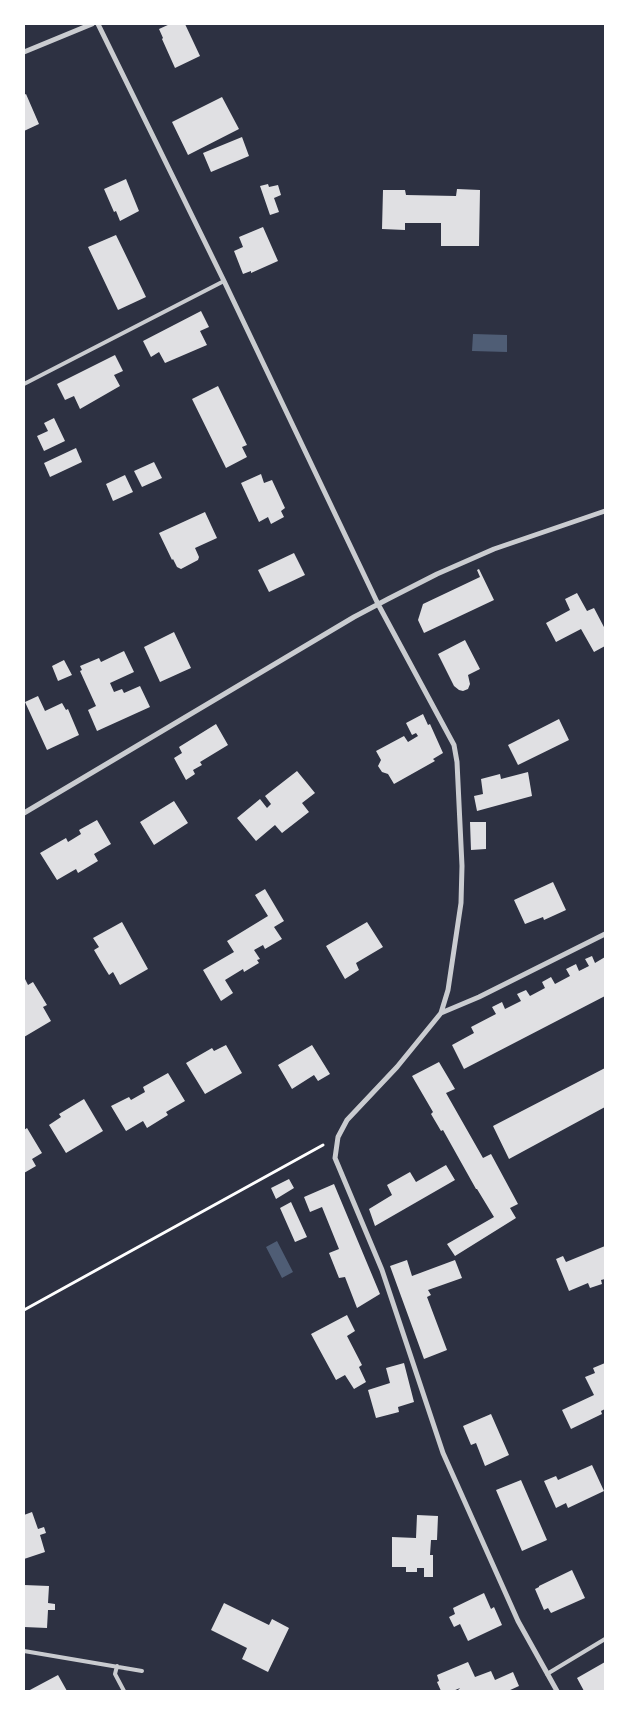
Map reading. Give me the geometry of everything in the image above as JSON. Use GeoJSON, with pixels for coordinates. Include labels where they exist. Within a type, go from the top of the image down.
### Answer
{"type":"FeatureCollection","features":[{"type":"Feature","properties":{"kind":"street"},"geometry":{"type":"LineString","coordinates":[[24,52],[92,24]]}},
{"type":"Feature","properties":{"kind":"street"},"geometry":{"type":"LineString","coordinates":[[98,24],[224,281],[378,604],[454,745],[457,762],[462,866],[461,903],[448,990],[441,1013],[397,1067],[347,1120],[338,1137],[335,1158],[382,1270],[443,1453],[518,1620],[557,1691]]}},
{"type":"Feature","properties":{"kind":"street"},"geometry":{"type":"LineString","coordinates":[[24,813],[378,604],[494,549],[605,511]]}},
{"type":"Feature","properties":{"kind":"street"},"geometry":{"type":"LineString","coordinates":[[441,1013],[479,997],[605,934]]}},
{"type":"Feature","properties":{"kind":"lane"},"geometry":{"type":"LineString","coordinates":[[24,384],[224,281]]}},
{"type":"Feature","properties":{"kind":"lane"},"geometry":{"type":"LineString","coordinates":[[547,1674],[605,1639]]}},
{"type":"Feature","properties":{"kind":"lane"},"geometry":{"type":"LineString","coordinates":[[24,1651],[142,1671]]}},
{"type":"Feature","properties":{"kind":"lane"},"geometry":{"type":"LineString","coordinates":[[117,1666],[115,1674],[124,1691]]}},
{"type":"Feature","properties":{"kind":"path"},"geometry":{"type":"LineString","coordinates":[[24,1310],[328,1142]]}},
{"type":"Feature","properties":{"kind":"water"},"geometry":{"type":"Polygon","coordinates":[[[473,334],[507,335],[507,352],[472,351],[473,334]]]}},
{"type":"Feature","properties":{"kind":"water"},"geometry":{"type":"Polygon","coordinates":[[[277,1241],[293,1272],[282,1278],[266,1247],[277,1241]]]}},
{"type":"Feature","properties":{"kind":"building"},"geometry":{"type":"Polygon","coordinates":[[[170,24],[185,24],[200,56],[175,68],[159,29],[170,24]]]}},
{"type":"Feature","properties":{"kind":"building"},"geometry":{"type":"Polygon","coordinates":[[[26,94],[39,124],[24,131],[24,95],[26,94]]]}},
{"type":"Feature","properties":{"kind":"building"},"geometry":{"type":"Polygon","coordinates":[[[222,97],[239,129],[188,155],[172,122],[222,97]]]}},
{"type":"Feature","properties":{"kind":"building"},"geometry":{"type":"Polygon","coordinates":[[[242,137],[249,156],[211,172],[203,153],[242,137]]]}},
{"type":"Feature","properties":{"kind":"building"},"geometry":{"type":"Polygon","coordinates":[[[126,179],[139,211],[120,221],[104,189],[126,179]]]}},
{"type":"Feature","properties":{"kind":"building"},"geometry":{"type":"Polygon","coordinates":[[[268,184],[269,187],[278,185],[281,195],[274,198],[279,212],[270,215],[260,186],[268,184]]]}},
{"type":"Feature","properties":{"kind":"building"},"geometry":{"type":"Polygon","coordinates":[[[457,189],[480,190],[479,246],[441,246],[441,223],[405,223],[405,230],[382,229],[383,190],[405,190],[406,195],[456,196],[457,189]]]}},
{"type":"Feature","properties":{"kind":"building"},"geometry":{"type":"Polygon","coordinates":[[[263,227],[278,261],[251,273],[251,271],[243,274],[234,251],[243,247],[239,237],[263,227]]]}},
{"type":"Feature","properties":{"kind":"building"},"geometry":{"type":"Polygon","coordinates":[[[116,235],[146,297],[118,310],[88,247],[116,235]]]}},
{"type":"Feature","properties":{"kind":"building"},"geometry":{"type":"Polygon","coordinates":[[[201,311],[209,327],[200,331],[207,345],[165,363],[159,352],[151,357],[143,341],[201,311]]]}},
{"type":"Feature","properties":{"kind":"building"},"geometry":{"type":"Polygon","coordinates":[[[115,355],[123,371],[114,375],[120,386],[80,409],[74,396],[65,400],[57,384],[115,355]]]}},
{"type":"Feature","properties":{"kind":"building"},"geometry":{"type":"Polygon","coordinates":[[[218,386],[247,445],[242,447],[247,457],[226,468],[192,399],[218,386]]]}},
{"type":"Feature","properties":{"kind":"building"},"geometry":{"type":"Polygon","coordinates":[[[54,418],[65,441],[44,451],[37,436],[48,431],[44,423],[54,418]]]}},
{"type":"Feature","properties":{"kind":"building"},"geometry":{"type":"Polygon","coordinates":[[[76,448],[82,462],[50,477],[44,463],[76,448]]]}},
{"type":"Feature","properties":{"kind":"building"},"geometry":{"type":"Polygon","coordinates":[[[154,462],[162,478],[142,487],[134,471],[154,462]]]}},
{"type":"Feature","properties":{"kind":"building"},"geometry":{"type":"Polygon","coordinates":[[[261,474],[264,483],[272,480],[285,508],[281,511],[284,517],[271,524],[268,517],[259,522],[241,483],[261,474]]]}},
{"type":"Feature","properties":{"kind":"building"},"geometry":{"type":"Polygon","coordinates":[[[125,475],[133,492],[113,501],[106,484],[125,475]]]}},
{"type":"Feature","properties":{"kind":"building"},"geometry":{"type":"Polygon","coordinates":[[[205,512],[217,538],[195,548],[199,557],[198,560],[181,569],[172,560],[159,533],[205,512]]]}},
{"type":"Feature","properties":{"kind":"building"},"geometry":{"type":"Polygon","coordinates":[[[294,553],[305,575],[269,592],[258,570],[294,553]]]}},
{"type":"Feature","properties":{"kind":"building"},"geometry":{"type":"Polygon","coordinates":[[[479,569],[494,600],[424,633],[418,620],[423,604],[480,577],[477,570],[479,569]]]}},
{"type":"Feature","properties":{"kind":"building"},"geometry":{"type":"Polygon","coordinates":[[[577,593],[587,611],[594,608],[605,629],[605,646],[594,652],[581,629],[556,642],[546,623],[570,610],[565,599],[577,593]]]}},
{"type":"Feature","properties":{"kind":"building"},"geometry":{"type":"Polygon","coordinates":[[[174,632],[191,668],[160,682],[144,647],[174,632]]]}},
{"type":"Feature","properties":{"kind":"building"},"geometry":{"type":"Polygon","coordinates":[[[465,640],[480,669],[468,675],[470,684],[468,689],[463,691],[454,686],[438,654],[465,640]]]}},
{"type":"Feature","properties":{"kind":"building"},"geometry":{"type":"Polygon","coordinates":[[[124,651],[134,672],[110,683],[114,692],[122,689],[124,693],[140,686],[150,707],[97,731],[88,710],[96,706],[80,671],[82,670],[80,666],[99,658],[101,662],[124,651]]]}},
{"type":"Feature","properties":{"kind":"building"},"geometry":{"type":"Polygon","coordinates":[[[64,660],[72,675],[58,681],[52,666],[64,660]]]}},
{"type":"Feature","properties":{"kind":"building"},"geometry":{"type":"Polygon","coordinates":[[[38,696],[45,711],[62,703],[66,710],[68,709],[79,735],[47,750],[25,702],[38,696]]]}},
{"type":"Feature","properties":{"kind":"building"},"geometry":{"type":"Polygon","coordinates":[[[423,714],[428,725],[430,724],[443,753],[433,759],[435,761],[394,784],[388,774],[382,772],[378,766],[381,760],[376,751],[404,736],[408,742],[418,736],[416,733],[412,735],[406,723],[423,714]]]}},
{"type":"Feature","properties":{"kind":"building"},"geometry":{"type":"Polygon","coordinates":[[[559,719],[569,740],[518,765],[508,745],[559,719]]]}},
{"type":"Feature","properties":{"kind":"building"},"geometry":{"type":"Polygon","coordinates":[[[216,724],[228,745],[200,762],[202,765],[193,770],[195,774],[186,780],[174,758],[182,753],[179,747],[216,724]]]}},
{"type":"Feature","properties":{"kind":"building"},"geometry":{"type":"Polygon","coordinates":[[[297,771],[315,793],[302,803],[309,812],[282,833],[275,825],[256,841],[237,818],[260,799],[267,808],[271,804],[265,796],[297,771]]]}},
{"type":"Feature","properties":{"kind":"building"},"geometry":{"type":"Polygon","coordinates":[[[528,772],[532,796],[477,811],[474,796],[483,794],[481,779],[500,774],[501,779],[528,772]]]}},
{"type":"Feature","properties":{"kind":"building"},"geometry":{"type":"Polygon","coordinates":[[[174,801],[188,823],[154,845],[140,822],[174,801]]]}},
{"type":"Feature","properties":{"kind":"building"},"geometry":{"type":"Polygon","coordinates":[[[97,820],[111,844],[94,854],[98,861],[78,873],[76,869],[57,880],[40,853],[66,838],[68,842],[81,834],[79,830],[97,820]]]}},
{"type":"Feature","properties":{"kind":"building"},"geometry":{"type":"Polygon","coordinates":[[[470,822],[486,822],[486,849],[471,850],[470,822]]]}},
{"type":"Feature","properties":{"kind":"building"},"geometry":{"type":"Polygon","coordinates":[[[553,882],[566,910],[544,920],[543,917],[525,924],[514,900],[553,882]]]}},
{"type":"Feature","properties":{"kind":"building"},"geometry":{"type":"Polygon","coordinates":[[[265,889],[284,921],[274,927],[282,939],[265,949],[263,945],[254,950],[260,959],[257,960],[259,963],[244,972],[243,969],[225,980],[233,993],[221,1001],[203,970],[234,952],[227,941],[268,916],[255,895],[265,889]]]}},
{"type":"Feature","properties":{"kind":"building"},"geometry":{"type":"Polygon","coordinates":[[[122,922],[148,969],[120,985],[113,972],[109,975],[94,950],[99,947],[93,938],[122,922]]]}},
{"type":"Feature","properties":{"kind":"building"},"geometry":{"type":"Polygon","coordinates":[[[367,922],[383,947],[356,963],[359,970],[345,979],[326,946],[367,922]]]}},
{"type":"Feature","properties":{"kind":"building"},"geometry":{"type":"Polygon","coordinates":[[[592,956],[595,963],[605,957],[605,996],[464,1069],[452,1045],[474,1033],[471,1027],[496,1014],[492,1007],[502,1002],[505,1009],[521,1001],[517,994],[526,990],[530,996],[545,988],[542,982],[551,977],[555,984],[570,976],[566,969],[576,964],[579,971],[589,966],[585,959],[592,956]]]}},
{"type":"Feature","properties":{"kind":"building"},"geometry":{"type":"Polygon","coordinates":[[[24,977],[28,985],[33,982],[47,1005],[43,1007],[51,1021],[24,1037],[24,977]]]}},
{"type":"Feature","properties":{"kind":"building"},"geometry":{"type":"Polygon","coordinates":[[[226,1045],[242,1073],[205,1094],[186,1063],[212,1048],[214,1051],[226,1045]]]}},
{"type":"Feature","properties":{"kind":"building"},"geometry":{"type":"Polygon","coordinates":[[[312,1045],[330,1074],[318,1081],[314,1075],[292,1089],[278,1065],[312,1045]]]}},
{"type":"Feature","properties":{"kind":"building"},"geometry":{"type":"Polygon","coordinates":[[[439,1062],[455,1089],[446,1093],[483,1158],[491,1154],[518,1204],[510,1208],[516,1218],[455,1256],[447,1244],[494,1217],[443,1130],[441,1131],[431,1114],[433,1112],[412,1076],[439,1062]]]}},
{"type":"Feature","properties":{"kind":"building"},"geometry":{"type":"Polygon","coordinates":[[[605,1068],[605,1107],[509,1159],[493,1126],[605,1068]]]}},
{"type":"Feature","properties":{"kind":"building"},"geometry":{"type":"Polygon","coordinates":[[[168,1073],[185,1101],[166,1112],[168,1115],[147,1128],[143,1121],[126,1131],[111,1106],[129,1097],[131,1100],[145,1092],[143,1087],[168,1073]]]}},
{"type":"Feature","properties":{"kind":"building"},"geometry":{"type":"Polygon","coordinates":[[[84,1099],[103,1131],[66,1153],[49,1125],[61,1117],[59,1114],[84,1099]]]}},
{"type":"Feature","properties":{"kind":"building"},"geometry":{"type":"Polygon","coordinates":[[[27,1128],[42,1153],[32,1159],[36,1166],[24,1173],[24,1130],[27,1128]]]}},
{"type":"Feature","properties":{"kind":"building"},"geometry":{"type":"Polygon","coordinates":[[[446,1165],[455,1180],[375,1226],[369,1209],[392,1195],[387,1185],[410,1172],[416,1182],[446,1165]]]}},
{"type":"Feature","properties":{"kind":"building"},"geometry":{"type":"Polygon","coordinates":[[[289,1179],[294,1188],[276,1199],[271,1188],[289,1179]]]}},
{"type":"Feature","properties":{"kind":"building"},"geometry":{"type":"Polygon","coordinates":[[[334,1184],[380,1294],[357,1308],[345,1277],[339,1278],[329,1253],[339,1249],[322,1207],[310,1212],[304,1197],[334,1184]]]}},
{"type":"Feature","properties":{"kind":"building"},"geometry":{"type":"Polygon","coordinates":[[[291,1202],[307,1237],[295,1242],[280,1208],[291,1202]]]}},
{"type":"Feature","properties":{"kind":"building"},"geometry":{"type":"Polygon","coordinates":[[[605,1246],[605,1279],[601,1280],[602,1284],[590,1288],[588,1283],[569,1291],[556,1259],[563,1256],[566,1262],[605,1246]]]}},
{"type":"Feature","properties":{"kind":"building"},"geometry":{"type":"Polygon","coordinates":[[[407,1260],[412,1276],[455,1260],[462,1278],[428,1290],[431,1295],[427,1297],[447,1350],[424,1359],[390,1266],[407,1260]]]}},
{"type":"Feature","properties":{"kind":"building"},"geometry":{"type":"Polygon","coordinates":[[[347,1315],[355,1331],[347,1336],[362,1365],[359,1367],[366,1382],[354,1389],[345,1375],[336,1380],[311,1334],[347,1315]]]}},
{"type":"Feature","properties":{"kind":"building"},"geometry":{"type":"Polygon","coordinates":[[[404,1363],[414,1402],[398,1407],[399,1412],[376,1418],[368,1390],[390,1383],[386,1368],[404,1363]]]}},
{"type":"Feature","properties":{"kind":"building"},"geometry":{"type":"Polygon","coordinates":[[[605,1363],[605,1409],[601,1411],[602,1414],[571,1429],[562,1410],[594,1395],[585,1377],[595,1373],[593,1368],[605,1363]]]}},
{"type":"Feature","properties":{"kind":"building"},"geometry":{"type":"Polygon","coordinates":[[[491,1414],[509,1455],[485,1466],[476,1443],[471,1445],[463,1426],[491,1414]]]}},
{"type":"Feature","properties":{"kind":"building"},"geometry":{"type":"Polygon","coordinates":[[[592,1465],[604,1491],[568,1508],[566,1503],[556,1508],[544,1481],[556,1476],[558,1480],[592,1465]]]}},
{"type":"Feature","properties":{"kind":"building"},"geometry":{"type":"Polygon","coordinates":[[[521,1480],[547,1540],[522,1551],[496,1490],[521,1480]]]}},
{"type":"Feature","properties":{"kind":"building"},"geometry":{"type":"Polygon","coordinates":[[[32,1512],[38,1529],[44,1527],[46,1533],[40,1535],[45,1552],[24,1559],[24,1515],[32,1512]]]}},
{"type":"Feature","properties":{"kind":"building"},"geometry":{"type":"Polygon","coordinates":[[[417,1515],[438,1516],[437,1540],[431,1540],[430,1555],[433,1555],[433,1577],[424,1577],[424,1568],[417,1568],[417,1572],[406,1572],[406,1567],[392,1567],[392,1537],[416,1538],[417,1515]]]}},
{"type":"Feature","properties":{"kind":"building"},"geometry":{"type":"Polygon","coordinates":[[[572,1570],[585,1598],[551,1613],[548,1608],[544,1610],[535,1589],[572,1570]]]}},
{"type":"Feature","properties":{"kind":"building"},"geometry":{"type":"Polygon","coordinates":[[[24,1585],[49,1586],[48,1603],[55,1604],[55,1610],[48,1610],[47,1628],[24,1627],[24,1585]]]}},
{"type":"Feature","properties":{"kind":"building"},"geometry":{"type":"Polygon","coordinates":[[[484,1593],[491,1609],[494,1607],[502,1625],[468,1641],[460,1624],[454,1627],[449,1617],[455,1614],[453,1608],[484,1593]]]}},
{"type":"Feature","properties":{"kind":"building"},"geometry":{"type":"Polygon","coordinates":[[[224,1603],[269,1625],[272,1619],[289,1628],[268,1672],[242,1659],[247,1648],[211,1630],[224,1603]]]}},
{"type":"Feature","properties":{"kind":"building"},"geometry":{"type":"Polygon","coordinates":[[[468,1662],[475,1677],[491,1671],[495,1680],[513,1672],[519,1686],[508,1691],[457,1691],[460,1688],[453,1691],[441,1691],[437,1682],[439,1681],[437,1675],[468,1662]]]}},
{"type":"Feature","properties":{"kind":"building"},"geometry":{"type":"Polygon","coordinates":[[[605,1662],[605,1691],[584,1691],[577,1678],[605,1662]]]}},
{"type":"Feature","properties":{"kind":"building"},"geometry":{"type":"Polygon","coordinates":[[[58,1675],[67,1691],[28,1691],[58,1675]]]}}]}
